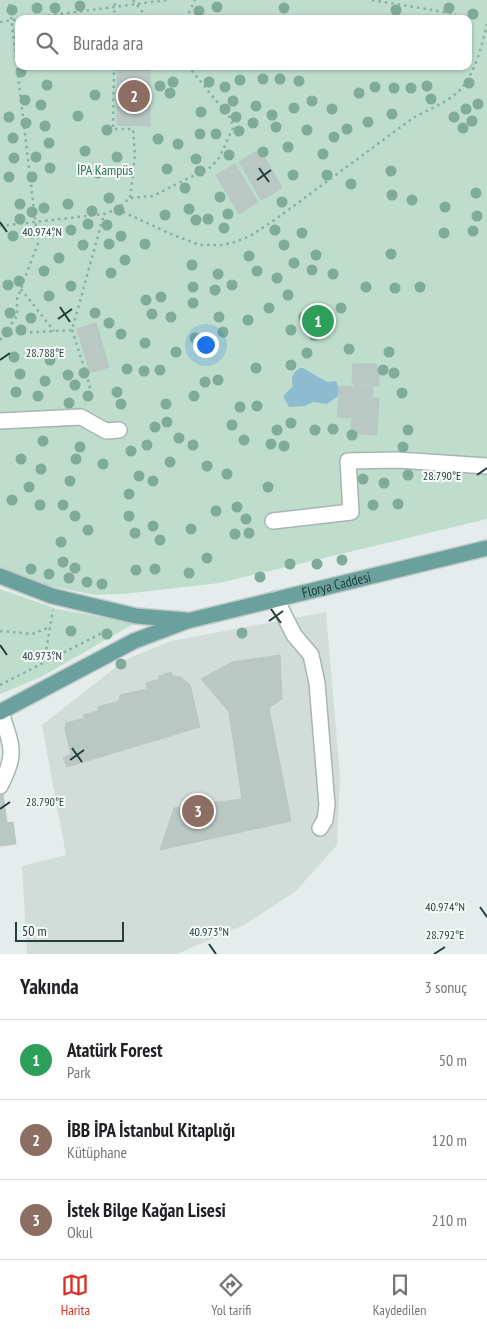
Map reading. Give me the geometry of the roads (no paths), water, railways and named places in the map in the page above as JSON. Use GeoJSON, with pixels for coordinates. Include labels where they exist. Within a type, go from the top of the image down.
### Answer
{"type":"FeatureCollection","features":[{"type":"Feature","properties":{"kind":"main road","name":"Florya Caddesi"},"geometry":{"type":"LineString","coordinates":[[0,712],[134,641],[187,621],[487,548]]}},
{"type":"Feature","properties":{"kind":"main road","name":"Florya Caddesi"},"geometry":{"type":"LineString","coordinates":[[0,576],[55,597],[136,616],[187,621]]}},
{"type":"Feature","properties":{"kind":"main road"},"geometry":{"type":"LineString","coordinates":[[134,641],[142,633],[144,623],[136,616]]}},
{"type":"Feature","properties":{"kind":"lane"},"geometry":{"type":"LineString","coordinates":[[0,421],[81,417],[106,431],[119,430]]}},
{"type":"Feature","properties":{"kind":"lane"},"geometry":{"type":"LineString","coordinates":[[273,521],[351,512],[348,461],[398,460],[487,466]]}},
{"type":"Feature","properties":{"kind":"lane"},"geometry":{"type":"LineString","coordinates":[[276,599],[294,635],[311,655],[317,683],[327,804],[325,820],[320,828]]}},
{"type":"Feature","properties":{"kind":"lane"},"geometry":{"type":"LineString","coordinates":[[0,712],[12,749],[12,762],[0,786]]}},
{"type":"Feature","properties":{"kind":"water"},"geometry":{"type":"Polygon","coordinates":[[[300,368],[327,382],[336,381],[339,389],[338,396],[327,404],[313,402],[305,406],[289,407],[283,396],[293,386],[293,376],[300,368]]]}},
{"type":"Feature","properties":{"kind":"place","name":"İBB İPA İstanbul Kitaplığı"},"geometry":{"type":"Point","coordinates":[134,96]}},
{"type":"Feature","properties":{"kind":"place","name":"Atatürk Forest"},"geometry":{"type":"Point","coordinates":[318,321]}},
{"type":"Feature","properties":{"kind":"place","name":"İstek Bilge Kağan Lisesi"},"geometry":{"type":"Point","coordinates":[198,811]}},
{"type":"Feature","properties":{"kind":"park label","name":"İPA Kampüs"},"geometry":{"type":"Point","coordinates":[105,170]}}]}
